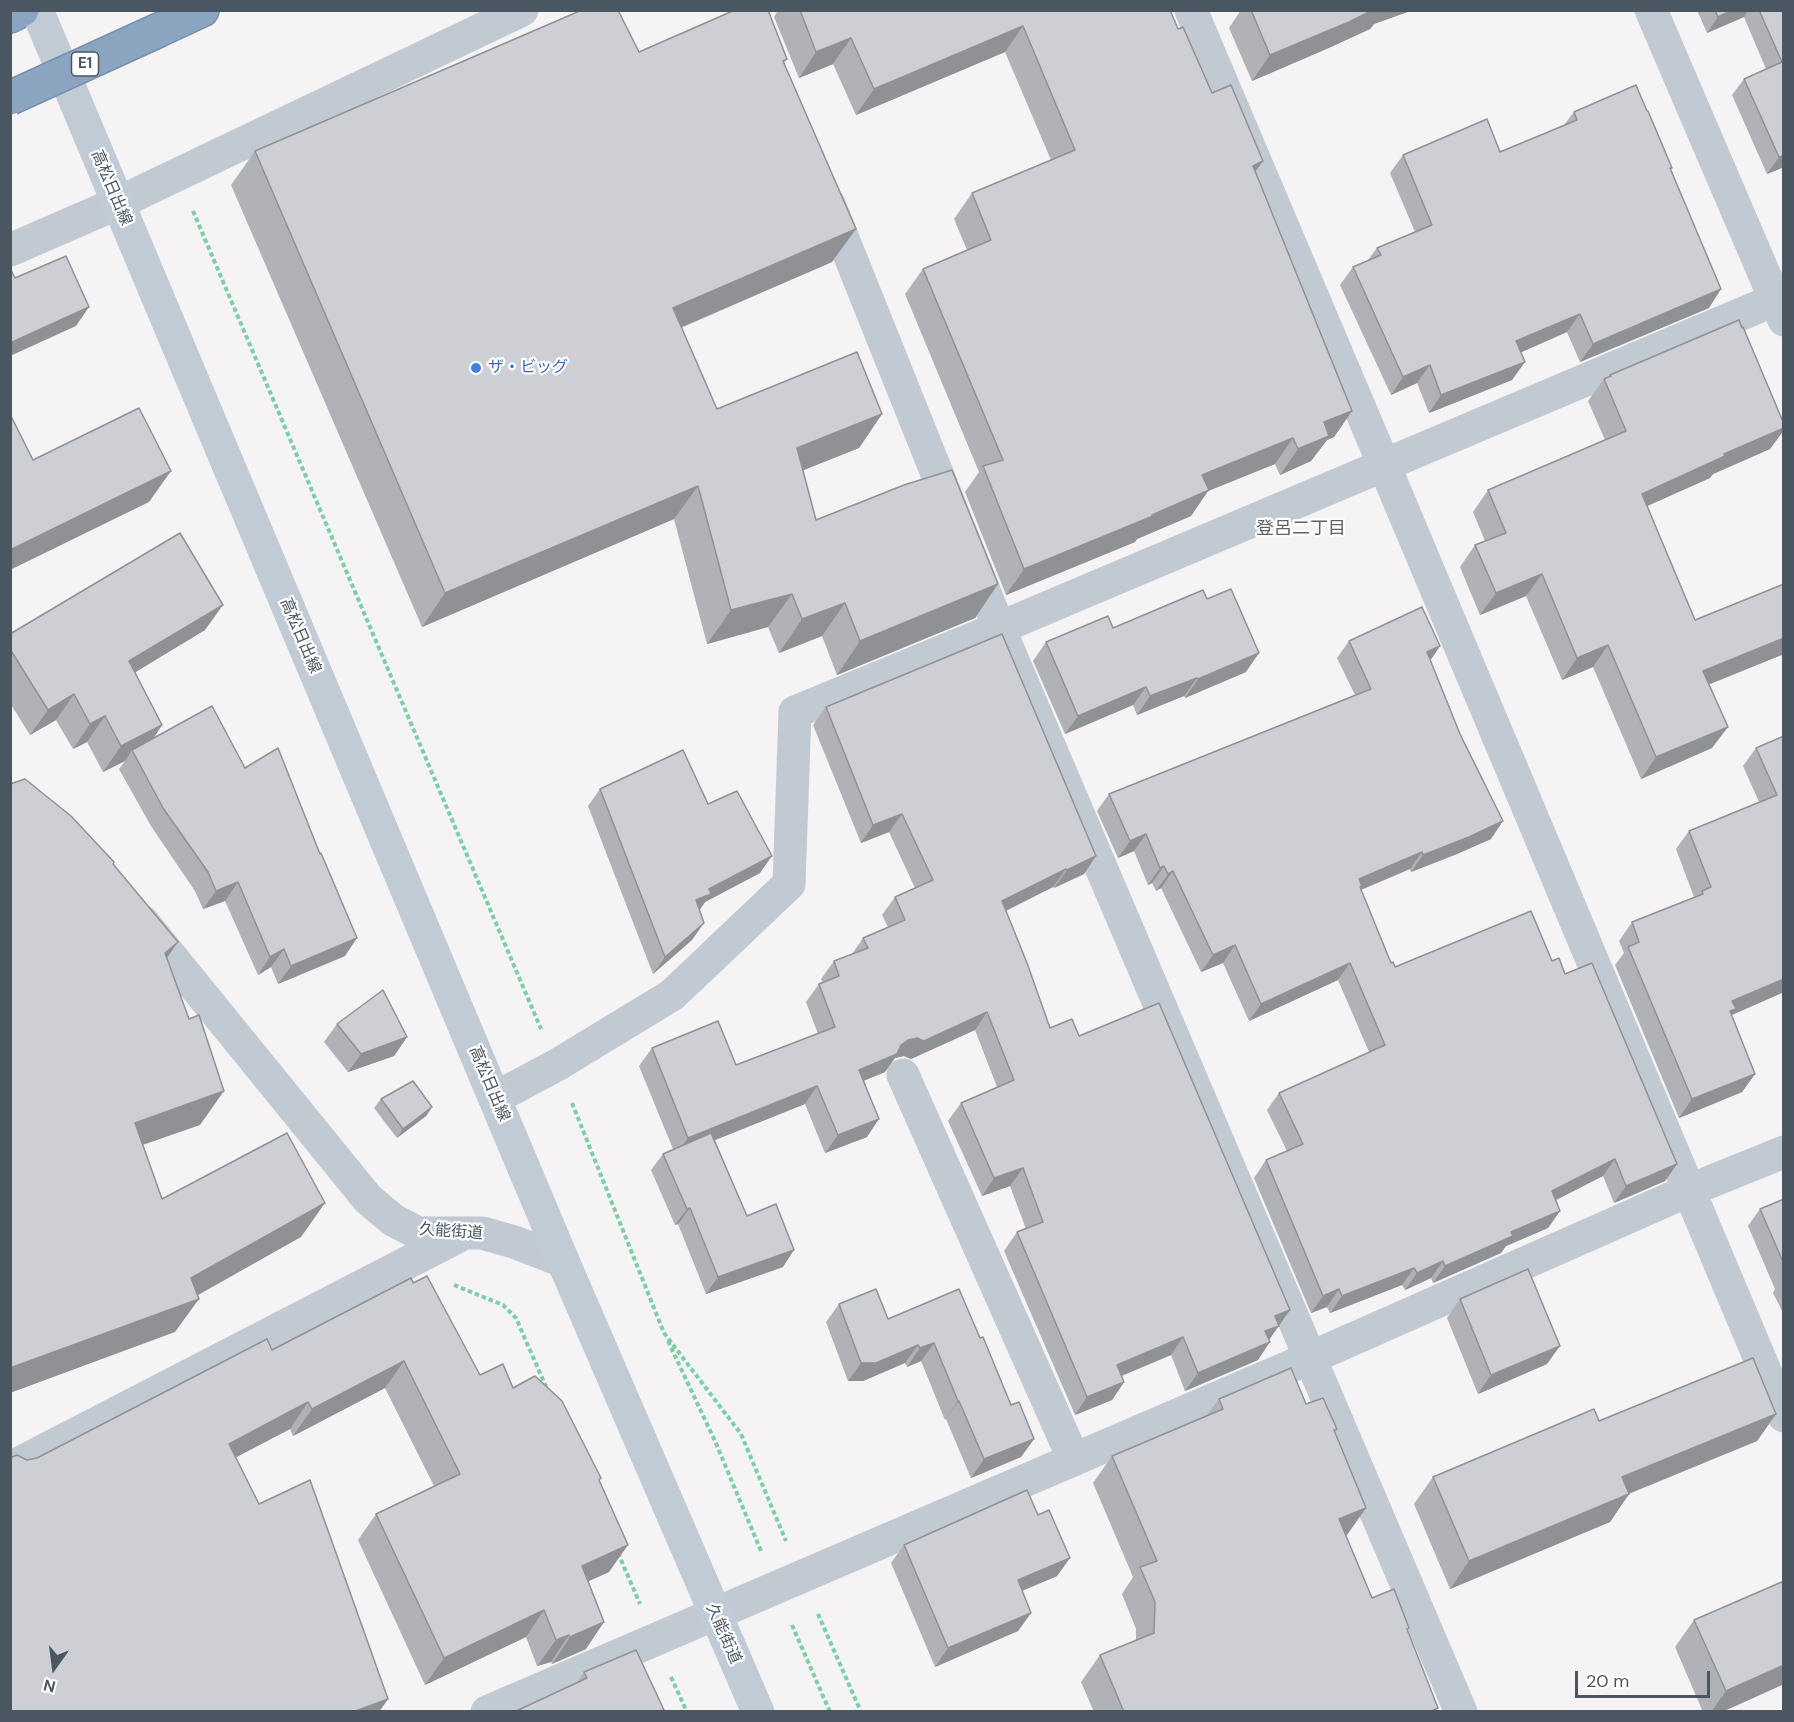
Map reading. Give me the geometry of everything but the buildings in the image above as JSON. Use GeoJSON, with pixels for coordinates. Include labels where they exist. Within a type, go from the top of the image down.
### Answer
{"type":"FeatureCollection","features":[{"type":"Feature","properties":{"kind":"highway"},"geometry":{"type":"LineString","coordinates":[[10,16],[22,10]]}},
{"type":"Feature","properties":{"kind":"highway","name":"E1"},"geometry":{"type":"LineString","coordinates":[[10,98],[202,10]]}},
{"type":"Feature","properties":{"kind":"main road","name":"高松日出線"},"geometry":{"type":"LineString","coordinates":[[37,10],[563,1261]]}},
{"type":"Feature","properties":{"kind":"main road","name":"久能街道"},"geometry":{"type":"LineString","coordinates":[[563,1261],[758,1712]]}},
{"type":"Feature","properties":{"kind":"street"},"geometry":{"type":"LineString","coordinates":[[10,250],[118,203],[522,10]]}},
{"type":"Feature","properties":{"kind":"street"},"geometry":{"type":"LineString","coordinates":[[1191,10],[1784,1416]]}},
{"type":"Feature","properties":{"kind":"street"},"geometry":{"type":"LineString","coordinates":[[495,1098],[556,1065],[672,995],[789,884],[795,712],[1384,465],[1781,305],[1652,10]]}},
{"type":"Feature","properties":{"kind":"street"},"geometry":{"type":"LineString","coordinates":[[817,176],[999,628],[1461,1712]]}},
{"type":"Feature","properties":{"kind":"street","name":"久能街道"},"geometry":{"type":"LineString","coordinates":[[127,903],[368,1199],[393,1221],[418,1233],[482,1233],[514,1242],[563,1261]]}},
{"type":"Feature","properties":{"kind":"street"},"geometry":{"type":"LineString","coordinates":[[903,1075],[1074,1460]]}},
{"type":"Feature","properties":{"kind":"street"},"geometry":{"type":"LineString","coordinates":[[487,1712],[1310,1358],[1690,1190],[1784,1152]]}},
{"type":"Feature","properties":{"kind":"street"},"geometry":{"type":"LineString","coordinates":[[10,1468],[464,1234]]}},
{"type":"Feature","properties":{"kind":"path"},"geometry":{"type":"LineString","coordinates":[[192,210],[556,1065],[664,1333],[715,1441],[763,1556]]}},
{"type":"Feature","properties":{"kind":"path"},"geometry":{"type":"LineString","coordinates":[[449,1283],[503,1305],[516,1318],[549,1395]]}},
{"type":"Feature","properties":{"kind":"path"},"geometry":{"type":"LineString","coordinates":[[664,1333],[741,1434],[787,1542]]}},
{"type":"Feature","properties":{"kind":"path"},"geometry":{"type":"LineString","coordinates":[[615,1548],[644,1613]]}},
{"type":"Feature","properties":{"kind":"path"},"geometry":{"type":"LineString","coordinates":[[814,1606],[861,1712]]}},
{"type":"Feature","properties":{"kind":"path"},"geometry":{"type":"LineString","coordinates":[[789,1619],[830,1712]]}},
{"type":"Feature","properties":{"kind":"path"},"geometry":{"type":"LineString","coordinates":[[668,1668],[687,1712]]}},
{"type":"Feature","properties":{"kind":"place","name":"ザ・ビッグ"},"geometry":{"type":"Point","coordinates":[476,368]}},
{"type":"Feature","properties":{"kind":"district","name":"登呂二丁目"},"geometry":{"type":"Point","coordinates":[1301,529]}}]}
